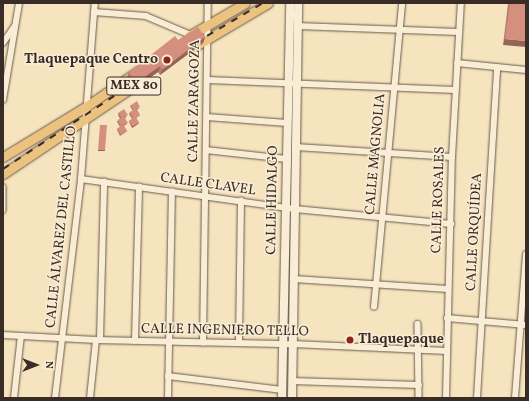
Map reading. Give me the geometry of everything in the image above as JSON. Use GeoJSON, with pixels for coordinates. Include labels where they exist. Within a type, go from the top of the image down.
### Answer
{"type":"FeatureCollection","features":[{"type":"Feature","properties":{"kind":"main road"},"geometry":{"type":"LineString","coordinates":[[179,43],[208,24],[245,3]]}},
{"type":"Feature","properties":{"kind":"main road"},"geometry":{"type":"LineString","coordinates":[[185,53],[208,37],[268,3]]}},
{"type":"Feature","properties":{"kind":"main road","name":"MEX 80"},"geometry":{"type":"LineString","coordinates":[[3,157],[87,106],[149,63]]}},
{"type":"Feature","properties":{"kind":"main road","name":"MEX 80"},"geometry":{"type":"LineString","coordinates":[[3,174],[86,116],[149,77]]}},
{"type":"Feature","properties":{"kind":"street"},"geometry":{"type":"LineString","coordinates":[[3,100],[19,3]]}},
{"type":"Feature","properties":{"kind":"street","name":"CALLE ÁLVAREZ DEL CASTILLO"},"geometry":{"type":"LineString","coordinates":[[55,398],[81,179],[94,3]]}},
{"type":"Feature","properties":{"kind":"street","name":"CALLE ZARAGOZA"},"geometry":{"type":"LineString","coordinates":[[203,343],[208,3]]}},
{"type":"Feature","properties":{"kind":"street","name":"CALLE HIDALGO"},"geometry":{"type":"LineString","coordinates":[[282,394],[290,3]]}},
{"type":"Feature","properties":{"kind":"street","name":"CALLE HIDALGO"},"geometry":{"type":"LineString","coordinates":[[292,398],[298,3]]}},
{"type":"Feature","properties":{"kind":"street","name":"CALLE MAGNOLIA"},"geometry":{"type":"LineString","coordinates":[[374,307],[402,3]]}},
{"type":"Feature","properties":{"kind":"street","name":"CALLE ROSALES"},"geometry":{"type":"LineString","coordinates":[[446,398],[452,158],[460,3]]}},
{"type":"Feature","properties":{"kind":"street"},"geometry":{"type":"LineString","coordinates":[[94,12],[146,16],[191,35]]}},
{"type":"Feature","properties":{"kind":"street"},"geometry":{"type":"LineString","coordinates":[[3,43],[15,25]]}},
{"type":"Feature","properties":{"kind":"street"},"geometry":{"type":"LineString","coordinates":[[298,26],[399,31],[458,32]]}},
{"type":"Feature","properties":{"kind":"street"},"geometry":{"type":"LineString","coordinates":[[457,63],[526,70]]}},
{"type":"Feature","properties":{"kind":"street","name":"CALLE ORQUÍDEA"},"geometry":{"type":"LineString","coordinates":[[477,398],[483,321],[486,232],[497,68]]}},
{"type":"Feature","properties":{"kind":"street"},"geometry":{"type":"LineString","coordinates":[[208,80],[455,90]]}},
{"type":"Feature","properties":{"kind":"street"},"geometry":{"type":"LineString","coordinates":[[207,117],[287,123]]}},
{"type":"Feature","properties":{"kind":"street"},"geometry":{"type":"LineString","coordinates":[[296,147],[452,158]]}},
{"type":"Feature","properties":{"kind":"street"},"geometry":{"type":"LineString","coordinates":[[206,150],[286,159]]}},
{"type":"Feature","properties":{"kind":"street","name":"CALLE CLAVEL"},"geometry":{"type":"LineString","coordinates":[[81,179],[295,209],[451,224]]}},
{"type":"Feature","properties":{"kind":"street"},"geometry":{"type":"LineString","coordinates":[[90,398],[98,340],[104,182]]}},
{"type":"Feature","properties":{"kind":"street"},"geometry":{"type":"LineString","coordinates":[[3,186],[3,210]]}},
{"type":"Feature","properties":{"kind":"street"},"geometry":{"type":"LineString","coordinates":[[135,341],[139,187]]}},
{"type":"Feature","properties":{"kind":"street"},"geometry":{"type":"LineString","coordinates":[[168,398],[172,192]]}},
{"type":"Feature","properties":{"kind":"street"},"geometry":{"type":"LineString","coordinates":[[240,343],[241,201]]}},
{"type":"Feature","properties":{"kind":"street"},"geometry":{"type":"LineString","coordinates":[[515,398],[524,325],[526,254]]}},
{"type":"Feature","properties":{"kind":"street"},"geometry":{"type":"LineString","coordinates":[[294,280],[448,289]]}},
{"type":"Feature","properties":{"kind":"street"},"geometry":{"type":"LineString","coordinates":[[447,318],[524,325]]}},
{"type":"Feature","properties":{"kind":"street"},"geometry":{"type":"LineString","coordinates":[[418,324],[419,398]]}},
{"type":"Feature","properties":{"kind":"street","name":"CALLE INGENIERO TELLO"},"geometry":{"type":"LineString","coordinates":[[3,335],[62,339],[293,344],[447,351]]}},
{"type":"Feature","properties":{"kind":"street"},"geometry":{"type":"LineString","coordinates":[[14,398],[20,336]]}},
{"type":"Feature","properties":{"kind":"street"},"geometry":{"type":"LineString","coordinates":[[168,376],[282,394]]}},
{"type":"Feature","properties":{"kind":"street"},"geometry":{"type":"LineString","coordinates":[[292,381],[419,385]]}},
{"type":"Feature","properties":{"kind":"building"},"geometry":{"type":"Polygon","coordinates":[[[510,3],[526,3],[526,41],[505,39],[510,3]]]}},
{"type":"Feature","properties":{"kind":"building","name":"Tlaquepaque Centro"},"geometry":{"type":"Polygon","coordinates":[[[198,27],[205,37],[163,69],[160,66],[136,83],[129,72],[175,36],[178,40],[198,27]]]}},
{"type":"Feature","properties":{"kind":"building"},"geometry":{"type":"Polygon","coordinates":[[[137,101],[140,107],[136,109],[140,115],[136,117],[139,123],[133,126],[129,121],[133,118],[130,112],[134,110],[131,105],[137,101]]]}},
{"type":"Feature","properties":{"kind":"building"},"geometry":{"type":"Polygon","coordinates":[[[124,109],[128,115],[124,117],[128,123],[123,125],[127,131],[121,134],[117,129],[121,126],[118,120],[122,118],[118,113],[124,109]]]}},
{"type":"Feature","properties":{"kind":"building"},"geometry":{"type":"Polygon","coordinates":[[[100,125],[107,125],[105,150],[98,150],[100,125]]]}},
{"type":"Feature","properties":{"kind":"railway"},"geometry":{"type":"LineString","coordinates":[[195,43],[263,3]]}},
{"type":"Feature","properties":{"kind":"railway"},"geometry":{"type":"LineString","coordinates":[[3,169],[140,79]]}},
{"type":"Feature","properties":{"kind":"place","name":"Tlaquepaque Centro"},"geometry":{"type":"Point","coordinates":[167,60]}},
{"type":"Feature","properties":{"kind":"place","name":"Tlaquepaque"},"geometry":{"type":"Point","coordinates":[350,340]}}]}
